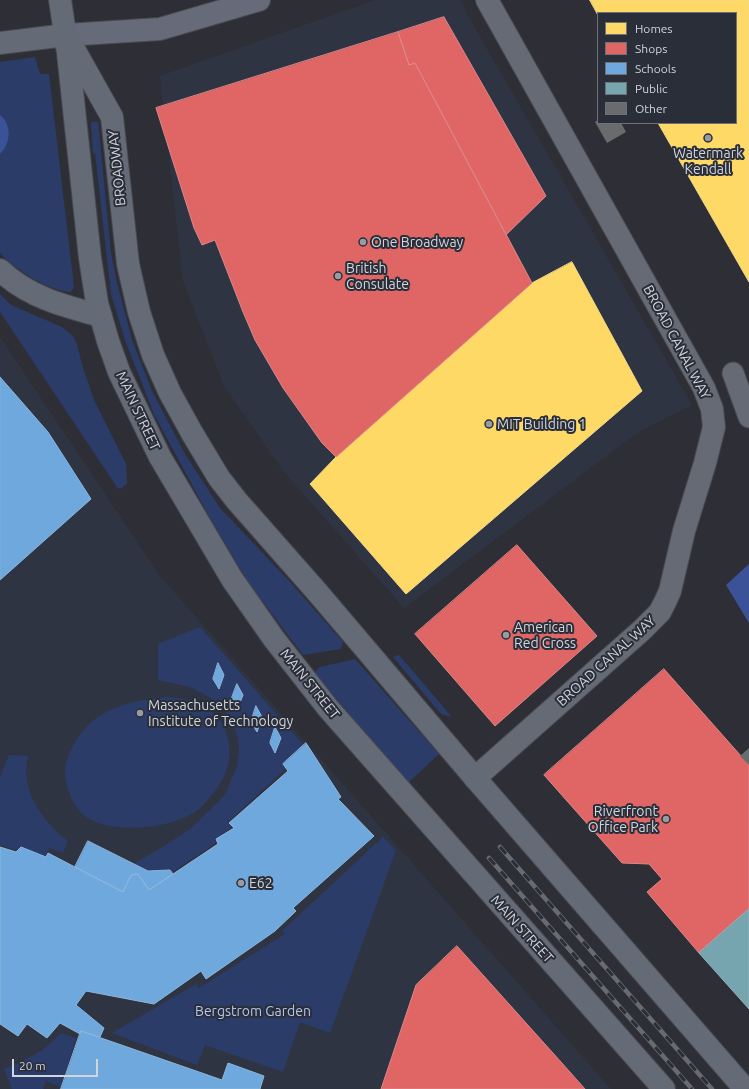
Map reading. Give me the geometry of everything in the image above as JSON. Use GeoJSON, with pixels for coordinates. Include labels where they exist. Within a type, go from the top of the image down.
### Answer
{"type":"FeatureCollection","features":[{"type":"Feature","properties":{"kind":"main road","name":"BROADWAY"},"geometry":{"type":"LineString","coordinates":[[60,0],[66,35],[90,258],[100,316]]}},
{"type":"Feature","properties":{"kind":"main road"},"geometry":{"type":"LineString","coordinates":[[0,43],[66,35],[160,29],[259,0]]}},
{"type":"Feature","properties":{"kind":"main road","name":"BROADWAY"},"geometry":{"type":"LineString","coordinates":[[66,35],[112,117],[125,246],[139,312],[153,355],[167,387],[196,440],[219,478],[237,501],[342,620],[475,778]]}},
{"type":"Feature","properties":{"kind":"main road"},"geometry":{"type":"LineString","coordinates":[[0,270],[17,284],[36,295],[61,305],[100,316]]}},
{"type":"Feature","properties":{"kind":"main road","name":"MAIN STREET"},"geometry":{"type":"LineString","coordinates":[[100,316],[119,372],[160,457],[232,579],[274,639],[328,708],[664,1089]]}},
{"type":"Feature","properties":{"kind":"main road"},"geometry":{"type":"LineString","coordinates":[[475,778],[745,1089]]}},
{"type":"Feature","properties":{"kind":"street","name":"BROAD CANAL WAY"},"geometry":{"type":"LineString","coordinates":[[475,778],[642,630],[660,612],[670,591],[684,531],[706,463],[714,427],[712,409],[704,388],[487,0]]}},
{"type":"Feature","properties":{"kind":"street"},"geometry":{"type":"LineString","coordinates":[[733,373],[749,417]]}},
{"type":"Feature","properties":{"kind":"shaded area"},"geometry":{"type":"Polygon","coordinates":[[[375,0],[461,0],[467,14],[692,405],[638,432],[404,608],[284,472],[224,386],[183,281],[160,76],[375,0]]]}},
{"type":"Feature","properties":{"kind":"shaded area"},"geometry":{"type":"Polygon","coordinates":[[[0,115],[7,124],[9,134],[4,150],[0,154],[0,115]]]}},
{"type":"Feature","properties":{"kind":"shaded area","name":"Massachusetts Institute of Technology"},"geometry":{"type":"Polygon","coordinates":[[[0,337],[160,576],[611,1089],[0,1089],[0,337]]]}},
{"type":"Feature","properties":{"kind":"shaded area"},"geometry":{"type":"Polygon","coordinates":[[[749,564],[749,623],[726,585],[749,564]]]}},
{"type":"Feature","properties":{"kind":"green space"},"geometry":{"type":"Polygon","coordinates":[[[35,57],[40,74],[49,74],[74,287],[71,292],[53,288],[32,278],[14,266],[0,253],[0,62],[35,57]]]}},
{"type":"Feature","properties":{"kind":"green space"},"geometry":{"type":"Polygon","coordinates":[[[91,122],[98,122],[111,253],[117,283],[132,340],[152,391],[185,454],[220,508],[291,583],[343,642],[341,649],[303,655],[248,582],[211,520],[154,414],[126,343],[111,294],[95,153],[93,153],[91,122]]]}},
{"type":"Feature","properties":{"kind":"green space"},"geometry":{"type":"Polygon","coordinates":[[[0,294],[11,305],[62,327],[73,336],[77,344],[82,365],[94,400],[126,464],[127,484],[120,489],[117,487],[0,312],[0,294]]]}},
{"type":"Feature","properties":{"kind":"green space"},"geometry":{"type":"Polygon","coordinates":[[[200,627],[307,749],[228,822],[231,828],[214,840],[216,843],[154,884],[133,864],[190,829],[225,795],[237,766],[239,750],[238,737],[232,722],[222,707],[211,698],[190,687],[158,680],[158,644],[200,627]]]}},
{"type":"Feature","properties":{"kind":"green space"},"geometry":{"type":"Polygon","coordinates":[[[399,655],[452,717],[441,714],[393,657],[399,655]]]}},
{"type":"Feature","properties":{"kind":"green space"},"geometry":{"type":"Polygon","coordinates":[[[355,659],[439,754],[408,783],[314,673],[320,667],[355,659]]]}},
{"type":"Feature","properties":{"kind":"green space"},"geometry":{"type":"Polygon","coordinates":[[[168,697],[194,702],[203,706],[217,716],[222,723],[228,740],[229,756],[224,777],[220,784],[199,809],[188,816],[159,825],[127,828],[98,823],[86,817],[78,809],[71,798],[65,774],[68,756],[81,733],[90,723],[113,709],[139,701],[168,697]]]}},
{"type":"Feature","properties":{"kind":"green space"},"geometry":{"type":"Polygon","coordinates":[[[9,755],[28,756],[26,769],[30,793],[42,815],[58,833],[68,841],[63,853],[49,848],[44,859],[0,845],[0,777],[9,755]]]}},
{"type":"Feature","properties":{"kind":"green space","name":"Bergstrom Garden"},"geometry":{"type":"Polygon","coordinates":[[[383,837],[396,850],[330,1033],[300,1022],[283,1072],[205,1045],[197,1065],[112,1033],[196,984],[199,988],[285,934],[282,931],[383,837]]]}},
{"type":"Feature","properties":{"kind":"green space"},"geometry":{"type":"Polygon","coordinates":[[[61,1033],[76,1038],[61,1087],[46,1081],[43,1089],[12,1089],[4,1069],[35,1054],[49,1045],[61,1033]]]}},
{"type":"Feature","properties":{"kind":"building: Homes","name":"Watermark Kendall"},"geometry":{"type":"Polygon","coordinates":[[[590,0],[749,0],[749,282],[659,124],[737,124],[737,12],[597,13],[590,0]]]}},
{"type":"Feature","properties":{"kind":"building: Homes","name":"MIT Building 1"},"geometry":{"type":"Polygon","coordinates":[[[572,262],[642,391],[406,594],[310,484],[336,457],[532,283],[572,262]]]}},
{"type":"Feature","properties":{"kind":"building: Shops"},"geometry":{"type":"Polygon","coordinates":[[[444,17],[546,196],[506,235],[415,63],[409,65],[398,32],[444,17]]]}},
{"type":"Feature","properties":{"kind":"building: Shops","name":"One Broadway"},"geometry":{"type":"Polygon","coordinates":[[[398,32],[409,65],[415,63],[532,283],[336,457],[322,443],[283,388],[255,340],[215,240],[202,245],[194,228],[156,108],[398,32]]]}},
{"type":"Feature","properties":{"kind":"building: Shops","name":"American Red Cross"},"geometry":{"type":"Polygon","coordinates":[[[517,545],[597,636],[495,726],[415,634],[517,545]]]}},
{"type":"Feature","properties":{"kind":"building: Shops","name":"Riverfront Office Park"},"geometry":{"type":"Polygon","coordinates":[[[664,669],[749,765],[749,909],[699,953],[647,892],[662,879],[649,864],[622,863],[544,775],[664,669]]]}},
{"type":"Feature","properties":{"kind":"building: Shops"},"geometry":{"type":"Polygon","coordinates":[[[457,946],[585,1089],[381,1089],[416,985],[457,946]]]}},
{"type":"Feature","properties":{"kind":"building: Schools"},"geometry":{"type":"Polygon","coordinates":[[[0,377],[48,432],[91,499],[0,580],[0,377]]]}},
{"type":"Feature","properties":{"kind":"building: Schools"},"geometry":{"type":"Polygon","coordinates":[[[218,663],[224,675],[219,689],[213,679],[218,663]]]}},
{"type":"Feature","properties":{"kind":"building: Schools"},"geometry":{"type":"Polygon","coordinates":[[[237,684],[243,695],[237,710],[231,700],[237,684]]]}},
{"type":"Feature","properties":{"kind":"building: Schools"},"geometry":{"type":"Polygon","coordinates":[[[256,706],[262,717],[257,732],[251,722],[256,706]]]}},
{"type":"Feature","properties":{"kind":"building: Schools"},"geometry":{"type":"Polygon","coordinates":[[[275,727],[281,738],[275,753],[270,743],[275,727]]]}},
{"type":"Feature","properties":{"kind":"building: Schools","name":"E62"},"geometry":{"type":"Polygon","coordinates":[[[306,743],[341,797],[338,799],[374,836],[293,908],[296,911],[275,931],[206,979],[201,971],[154,1004],[86,991],[76,1005],[104,1028],[100,1037],[81,1031],[80,1034],[60,1023],[47,1038],[27,1024],[18,1036],[0,1024],[0,847],[16,852],[21,847],[46,857],[48,853],[123,892],[131,875],[138,874],[149,890],[218,844],[216,839],[234,828],[229,823],[288,771],[283,764],[306,743]]]}},
{"type":"Feature","properties":{"kind":"building: Schools"},"geometry":{"type":"Polygon","coordinates":[[[88,841],[148,871],[170,870],[173,874],[149,890],[138,874],[131,875],[123,892],[75,867],[88,841]]]}},
{"type":"Feature","properties":{"kind":"building: Schools"},"geometry":{"type":"Polygon","coordinates":[[[81,1031],[222,1080],[228,1063],[264,1076],[260,1089],[61,1089],[81,1031]]]}},
{"type":"Feature","properties":{"kind":"building: Public"},"geometry":{"type":"Polygon","coordinates":[[[749,909],[749,1009],[699,953],[749,909]]]}},
{"type":"Feature","properties":{"kind":"building: Other"},"geometry":{"type":"Polygon","coordinates":[[[597,121],[597,124],[622,124],[626,132],[607,143],[595,122],[597,121]]]}},
{"type":"Feature","properties":{"kind":"building: Other"},"geometry":{"type":"Polygon","coordinates":[[[749,748],[749,765],[740,756],[749,748]]]}},
{"type":"Feature","properties":{"kind":"railway"},"geometry":{"type":"LineString","coordinates":[[500,847],[712,1089]]}},
{"type":"Feature","properties":{"kind":"railway"},"geometry":{"type":"LineString","coordinates":[[489,858],[692,1089]]}},
{"type":"Feature","properties":{"kind":"place","name":"Watermark Kendall"},"geometry":{"type":"Point","coordinates":[708,138]}},
{"type":"Feature","properties":{"kind":"place","name":"One Broadway"},"geometry":{"type":"Point","coordinates":[363,242]}},
{"type":"Feature","properties":{"kind":"place","name":"British Consulate"},"geometry":{"type":"Point","coordinates":[338,276]}},
{"type":"Feature","properties":{"kind":"place","name":"MIT Building 1"},"geometry":{"type":"Point","coordinates":[489,424]}},
{"type":"Feature","properties":{"kind":"place","name":"American Red Cross"},"geometry":{"type":"Point","coordinates":[506,635]}},
{"type":"Feature","properties":{"kind":"place","name":"Massachusetts Institute of Technology"},"geometry":{"type":"Point","coordinates":[140,713]}},
{"type":"Feature","properties":{"kind":"place","name":"Riverfront Office Park"},"geometry":{"type":"Point","coordinates":[666,819]}},
{"type":"Feature","properties":{"kind":"place","name":"E62"},"geometry":{"type":"Point","coordinates":[241,883]}}]}
